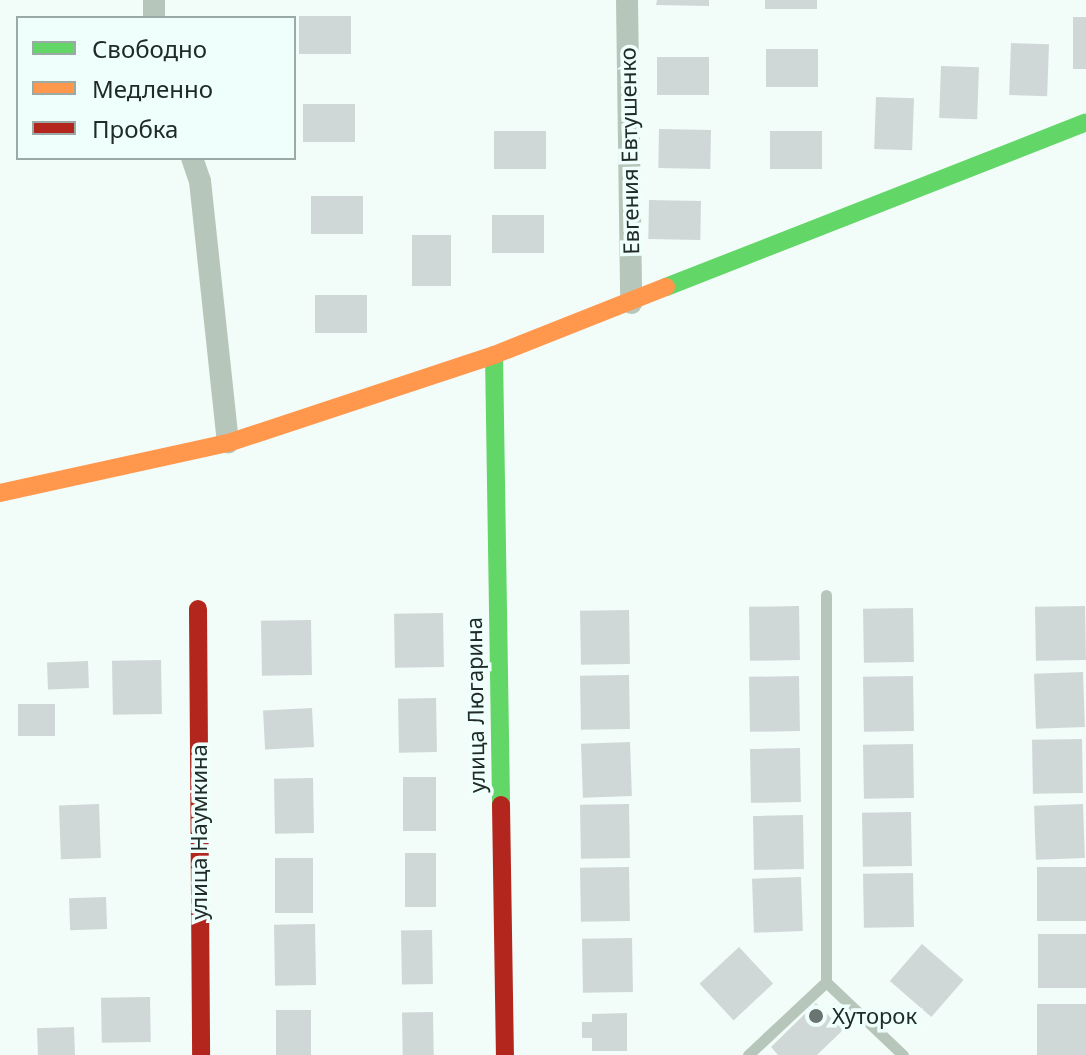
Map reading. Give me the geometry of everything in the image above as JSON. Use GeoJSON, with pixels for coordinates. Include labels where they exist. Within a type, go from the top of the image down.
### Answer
{"type":"FeatureCollection","features":[{"type":"Feature","properties":{"kind":"street","name":"Евгения Евтушенко"},"geometry":{"type":"LineString","coordinates":[[627,0],[631,303]]}},
{"type":"Feature","properties":{"kind":"street"},"geometry":{"type":"LineString","coordinates":[[0,493],[228,443],[494,355],[1086,122]]}},
{"type":"Feature","properties":{"kind":"street"},"geometry":{"type":"LineString","coordinates":[[193,160],[200,181],[228,443]]}},
{"type":"Feature","properties":{"kind":"street","name":"улица Люгарина"},"geometry":{"type":"LineString","coordinates":[[494,355],[505,1055]]}},
{"type":"Feature","properties":{"kind":"street","name":"улица Наумкина"},"geometry":{"type":"LineString","coordinates":[[198,609],[201,1055]]}},
{"type":"Feature","properties":{"kind":"lane"},"geometry":{"type":"LineString","coordinates":[[826,595],[826,982],[903,1055]]}},
{"type":"Feature","properties":{"kind":"lane"},"geometry":{"type":"LineString","coordinates":[[748,1055],[826,982]]}},
{"type":"Feature","properties":{"kind":"building"},"geometry":{"type":"Polygon","coordinates":[[[657,0],[709,0],[709,6],[656,5],[657,0]]]}},
{"type":"Feature","properties":{"kind":"building"},"geometry":{"type":"Polygon","coordinates":[[[765,0],[817,0],[817,9],[765,9],[765,0]]]}},
{"type":"Feature","properties":{"kind":"building"},"geometry":{"type":"Polygon","coordinates":[[[299,16],[351,16],[351,54],[299,54],[299,16]]]}},
{"type":"Feature","properties":{"kind":"building"},"geometry":{"type":"Polygon","coordinates":[[[1073,17],[1086,17],[1086,69],[1073,69],[1073,17]]]}},
{"type":"Feature","properties":{"kind":"building"},"geometry":{"type":"Polygon","coordinates":[[[1011,43],[1049,44],[1047,96],[1009,95],[1011,43]]]}},
{"type":"Feature","properties":{"kind":"building"},"geometry":{"type":"Polygon","coordinates":[[[766,49],[818,49],[818,87],[766,87],[766,49]]]}},
{"type":"Feature","properties":{"kind":"building"},"geometry":{"type":"Polygon","coordinates":[[[657,57],[709,57],[709,95],[657,95],[657,57]]]}},
{"type":"Feature","properties":{"kind":"building"},"geometry":{"type":"Polygon","coordinates":[[[941,66],[979,67],[977,119],[939,118],[941,66]]]}},
{"type":"Feature","properties":{"kind":"building"},"geometry":{"type":"Polygon","coordinates":[[[876,97],[914,98],[912,150],[874,149],[876,97]]]}},
{"type":"Feature","properties":{"kind":"building"},"geometry":{"type":"Polygon","coordinates":[[[303,104],[355,104],[355,142],[303,142],[303,104]]]}},
{"type":"Feature","properties":{"kind":"building"},"geometry":{"type":"Polygon","coordinates":[[[659,129],[711,130],[710,169],[658,168],[659,129]]]}},
{"type":"Feature","properties":{"kind":"building"},"geometry":{"type":"Polygon","coordinates":[[[494,131],[546,131],[546,169],[494,169],[494,131]]]}},
{"type":"Feature","properties":{"kind":"building"},"geometry":{"type":"Polygon","coordinates":[[[770,131],[822,131],[822,169],[770,169],[770,131]]]}},
{"type":"Feature","properties":{"kind":"building"},"geometry":{"type":"Polygon","coordinates":[[[311,196],[363,196],[363,234],[311,234],[311,196]]]}},
{"type":"Feature","properties":{"kind":"building"},"geometry":{"type":"Polygon","coordinates":[[[649,200],[701,201],[700,240],[648,239],[649,200]]]}},
{"type":"Feature","properties":{"kind":"building"},"geometry":{"type":"Polygon","coordinates":[[[492,215],[544,215],[544,253],[492,253],[492,215]]]}},
{"type":"Feature","properties":{"kind":"building"},"geometry":{"type":"Polygon","coordinates":[[[412,235],[451,235],[451,286],[412,286],[412,235]]]}},
{"type":"Feature","properties":{"kind":"building"},"geometry":{"type":"Polygon","coordinates":[[[315,295],[367,295],[367,333],[315,333],[315,295]]]}},
{"type":"Feature","properties":{"kind":"building"},"geometry":{"type":"Polygon","coordinates":[[[799,606],[800,660],[750,661],[749,607],[799,606]]]}},
{"type":"Feature","properties":{"kind":"building"},"geometry":{"type":"Polygon","coordinates":[[[1085,606],[1086,660],[1036,661],[1035,607],[1085,606]]]}},
{"type":"Feature","properties":{"kind":"building"},"geometry":{"type":"Polygon","coordinates":[[[913,608],[914,662],[864,663],[863,609],[913,608]]]}},
{"type":"Feature","properties":{"kind":"building"},"geometry":{"type":"Polygon","coordinates":[[[629,610],[630,664],[581,665],[580,611],[629,610]]]}},
{"type":"Feature","properties":{"kind":"building"},"geometry":{"type":"Polygon","coordinates":[[[443,613],[444,667],[395,668],[394,614],[443,613]]]}},
{"type":"Feature","properties":{"kind":"building"},"geometry":{"type":"Polygon","coordinates":[[[311,620],[312,675],[262,676],[261,621],[311,620]]]}},
{"type":"Feature","properties":{"kind":"building"},"geometry":{"type":"Polygon","coordinates":[[[161,660],[162,714],[113,715],[112,661],[161,660]]]}},
{"type":"Feature","properties":{"kind":"building"},"geometry":{"type":"Polygon","coordinates":[[[88,661],[89,688],[48,689],[47,662],[88,661]]]}},
{"type":"Feature","properties":{"kind":"building"},"geometry":{"type":"Polygon","coordinates":[[[1083,672],[1085,727],[1036,729],[1034,674],[1083,672]]]}},
{"type":"Feature","properties":{"kind":"building"},"geometry":{"type":"Polygon","coordinates":[[[629,675],[630,729],[581,730],[580,676],[629,675]]]}},
{"type":"Feature","properties":{"kind":"building"},"geometry":{"type":"Polygon","coordinates":[[[799,676],[800,731],[750,732],[749,677],[799,676]]]}},
{"type":"Feature","properties":{"kind":"building"},"geometry":{"type":"Polygon","coordinates":[[[913,676],[914,731],[864,732],[863,677],[913,676]]]}},
{"type":"Feature","properties":{"kind":"building"},"geometry":{"type":"Polygon","coordinates":[[[436,698],[437,752],[399,753],[398,699],[436,698]]]}},
{"type":"Feature","properties":{"kind":"building"},"geometry":{"type":"Polygon","coordinates":[[[18,704],[55,704],[55,736],[18,736],[18,704]]]}},
{"type":"Feature","properties":{"kind":"building"},"geometry":{"type":"Polygon","coordinates":[[[312,708],[314,747],[265,750],[263,711],[312,708]]]}},
{"type":"Feature","properties":{"kind":"building"},"geometry":{"type":"Polygon","coordinates":[[[1082,739],[1083,793],[1033,794],[1032,740],[1082,739]]]}},
{"type":"Feature","properties":{"kind":"building"},"geometry":{"type":"Polygon","coordinates":[[[630,742],[632,796],[583,798],[581,744],[630,742]]]}},
{"type":"Feature","properties":{"kind":"building"},"geometry":{"type":"Polygon","coordinates":[[[913,744],[914,798],[864,799],[863,745],[913,744]]]}},
{"type":"Feature","properties":{"kind":"building"},"geometry":{"type":"Polygon","coordinates":[[[800,748],[801,802],[751,803],[750,749],[800,748]]]}},
{"type":"Feature","properties":{"kind":"building"},"geometry":{"type":"Polygon","coordinates":[[[403,777],[436,777],[436,831],[403,831],[403,777]]]}},
{"type":"Feature","properties":{"kind":"building"},"geometry":{"type":"Polygon","coordinates":[[[313,778],[314,833],[275,834],[274,779],[313,778]]]}},
{"type":"Feature","properties":{"kind":"building"},"geometry":{"type":"Polygon","coordinates":[[[99,804],[101,858],[61,859],[59,805],[99,804]]]}},
{"type":"Feature","properties":{"kind":"building"},"geometry":{"type":"Polygon","coordinates":[[[629,804],[630,858],[581,859],[580,805],[629,804]]]}},
{"type":"Feature","properties":{"kind":"building"},"geometry":{"type":"Polygon","coordinates":[[[1083,804],[1085,858],[1036,860],[1034,806],[1083,804]]]}},
{"type":"Feature","properties":{"kind":"building"},"geometry":{"type":"Polygon","coordinates":[[[911,812],[912,866],[863,867],[862,813],[911,812]]]}},
{"type":"Feature","properties":{"kind":"building"},"geometry":{"type":"Polygon","coordinates":[[[803,815],[804,869],[754,870],[753,816],[803,815]]]}},
{"type":"Feature","properties":{"kind":"building"},"geometry":{"type":"Polygon","coordinates":[[[405,853],[436,853],[436,907],[405,907],[405,853]]]}},
{"type":"Feature","properties":{"kind":"building"},"geometry":{"type":"Polygon","coordinates":[[[275,858],[313,858],[313,913],[275,913],[275,858]]]}},
{"type":"Feature","properties":{"kind":"building"},"geometry":{"type":"Polygon","coordinates":[[[629,867],[630,921],[581,922],[580,868],[629,867]]]}},
{"type":"Feature","properties":{"kind":"building"},"geometry":{"type":"Polygon","coordinates":[[[1037,867],[1086,867],[1086,921],[1037,921],[1037,867]]]}},
{"type":"Feature","properties":{"kind":"building"},"geometry":{"type":"Polygon","coordinates":[[[913,873],[914,927],[864,928],[863,874],[913,873]]]}},
{"type":"Feature","properties":{"kind":"building"},"geometry":{"type":"Polygon","coordinates":[[[801,877],[803,931],[754,933],[752,879],[801,877]]]}},
{"type":"Feature","properties":{"kind":"building"},"geometry":{"type":"Polygon","coordinates":[[[106,897],[107,929],[70,930],[69,898],[106,897]]]}},
{"type":"Feature","properties":{"kind":"building"},"geometry":{"type":"Polygon","coordinates":[[[315,924],[316,985],[275,986],[274,925],[315,924]]]}},
{"type":"Feature","properties":{"kind":"building"},"geometry":{"type":"Polygon","coordinates":[[[432,930],[433,984],[402,985],[401,931],[432,930]]]}},
{"type":"Feature","properties":{"kind":"building"},"geometry":{"type":"Polygon","coordinates":[[[1038,934],[1086,934],[1086,988],[1038,988],[1038,934]]]}},
{"type":"Feature","properties":{"kind":"building"},"geometry":{"type":"Polygon","coordinates":[[[632,938],[633,992],[583,993],[582,939],[632,938]]]}},
{"type":"Feature","properties":{"kind":"building"},"geometry":{"type":"Polygon","coordinates":[[[922,944],[964,980],[931,1017],[890,981],[922,944]]]}},
{"type":"Feature","properties":{"kind":"building"},"geometry":{"type":"Polygon","coordinates":[[[739,947],[773,984],[734,1020],[700,984],[739,947]]]}},
{"type":"Feature","properties":{"kind":"building"},"geometry":{"type":"Polygon","coordinates":[[[150,997],[151,1042],[102,1043],[101,998],[150,997]]]}},
{"type":"Feature","properties":{"kind":"building","name":"Хуторок"},"geometry":{"type":"Polygon","coordinates":[[[816,1003],[843,1030],[817,1055],[778,1055],[771,1047],[816,1003]]]}},
{"type":"Feature","properties":{"kind":"building"},"geometry":{"type":"Polygon","coordinates":[[[1037,1004],[1086,1004],[1086,1055],[1037,1055],[1037,1004]]]}},
{"type":"Feature","properties":{"kind":"building"},"geometry":{"type":"Polygon","coordinates":[[[276,1010],[311,1010],[311,1055],[276,1055],[276,1010]]]}},
{"type":"Feature","properties":{"kind":"building"},"geometry":{"type":"Polygon","coordinates":[[[433,1012],[434,1055],[403,1055],[402,1013],[433,1012]]]}},
{"type":"Feature","properties":{"kind":"building"},"geometry":{"type":"Polygon","coordinates":[[[627,1013],[627,1051],[592,1051],[592,1038],[582,1038],[582,1022],[592,1022],[592,1014],[627,1013]]]}},
{"type":"Feature","properties":{"kind":"building"},"geometry":{"type":"Polygon","coordinates":[[[74,1027],[75,1055],[38,1055],[37,1028],[74,1027]]]}},
{"type":"Feature","properties":{"kind":"traffic: fast"},"geometry":{"type":"LineString","coordinates":[[666,287],[1086,122]]}},
{"type":"Feature","properties":{"kind":"traffic: fast"},"geometry":{"type":"LineString","coordinates":[[494,355],[501,805]]}},
{"type":"Feature","properties":{"kind":"traffic: slow"},"geometry":{"type":"LineString","coordinates":[[0,493],[228,443],[494,355],[666,287]]}},
{"type":"Feature","properties":{"kind":"traffic: jam"},"geometry":{"type":"LineString","coordinates":[[198,609],[201,1055]]}},
{"type":"Feature","properties":{"kind":"traffic: jam"},"geometry":{"type":"LineString","coordinates":[[501,805],[505,1055]]}},
{"type":"Feature","properties":{"kind":"place","name":"Хуторок"},"geometry":{"type":"Point","coordinates":[816,1016]}}]}
